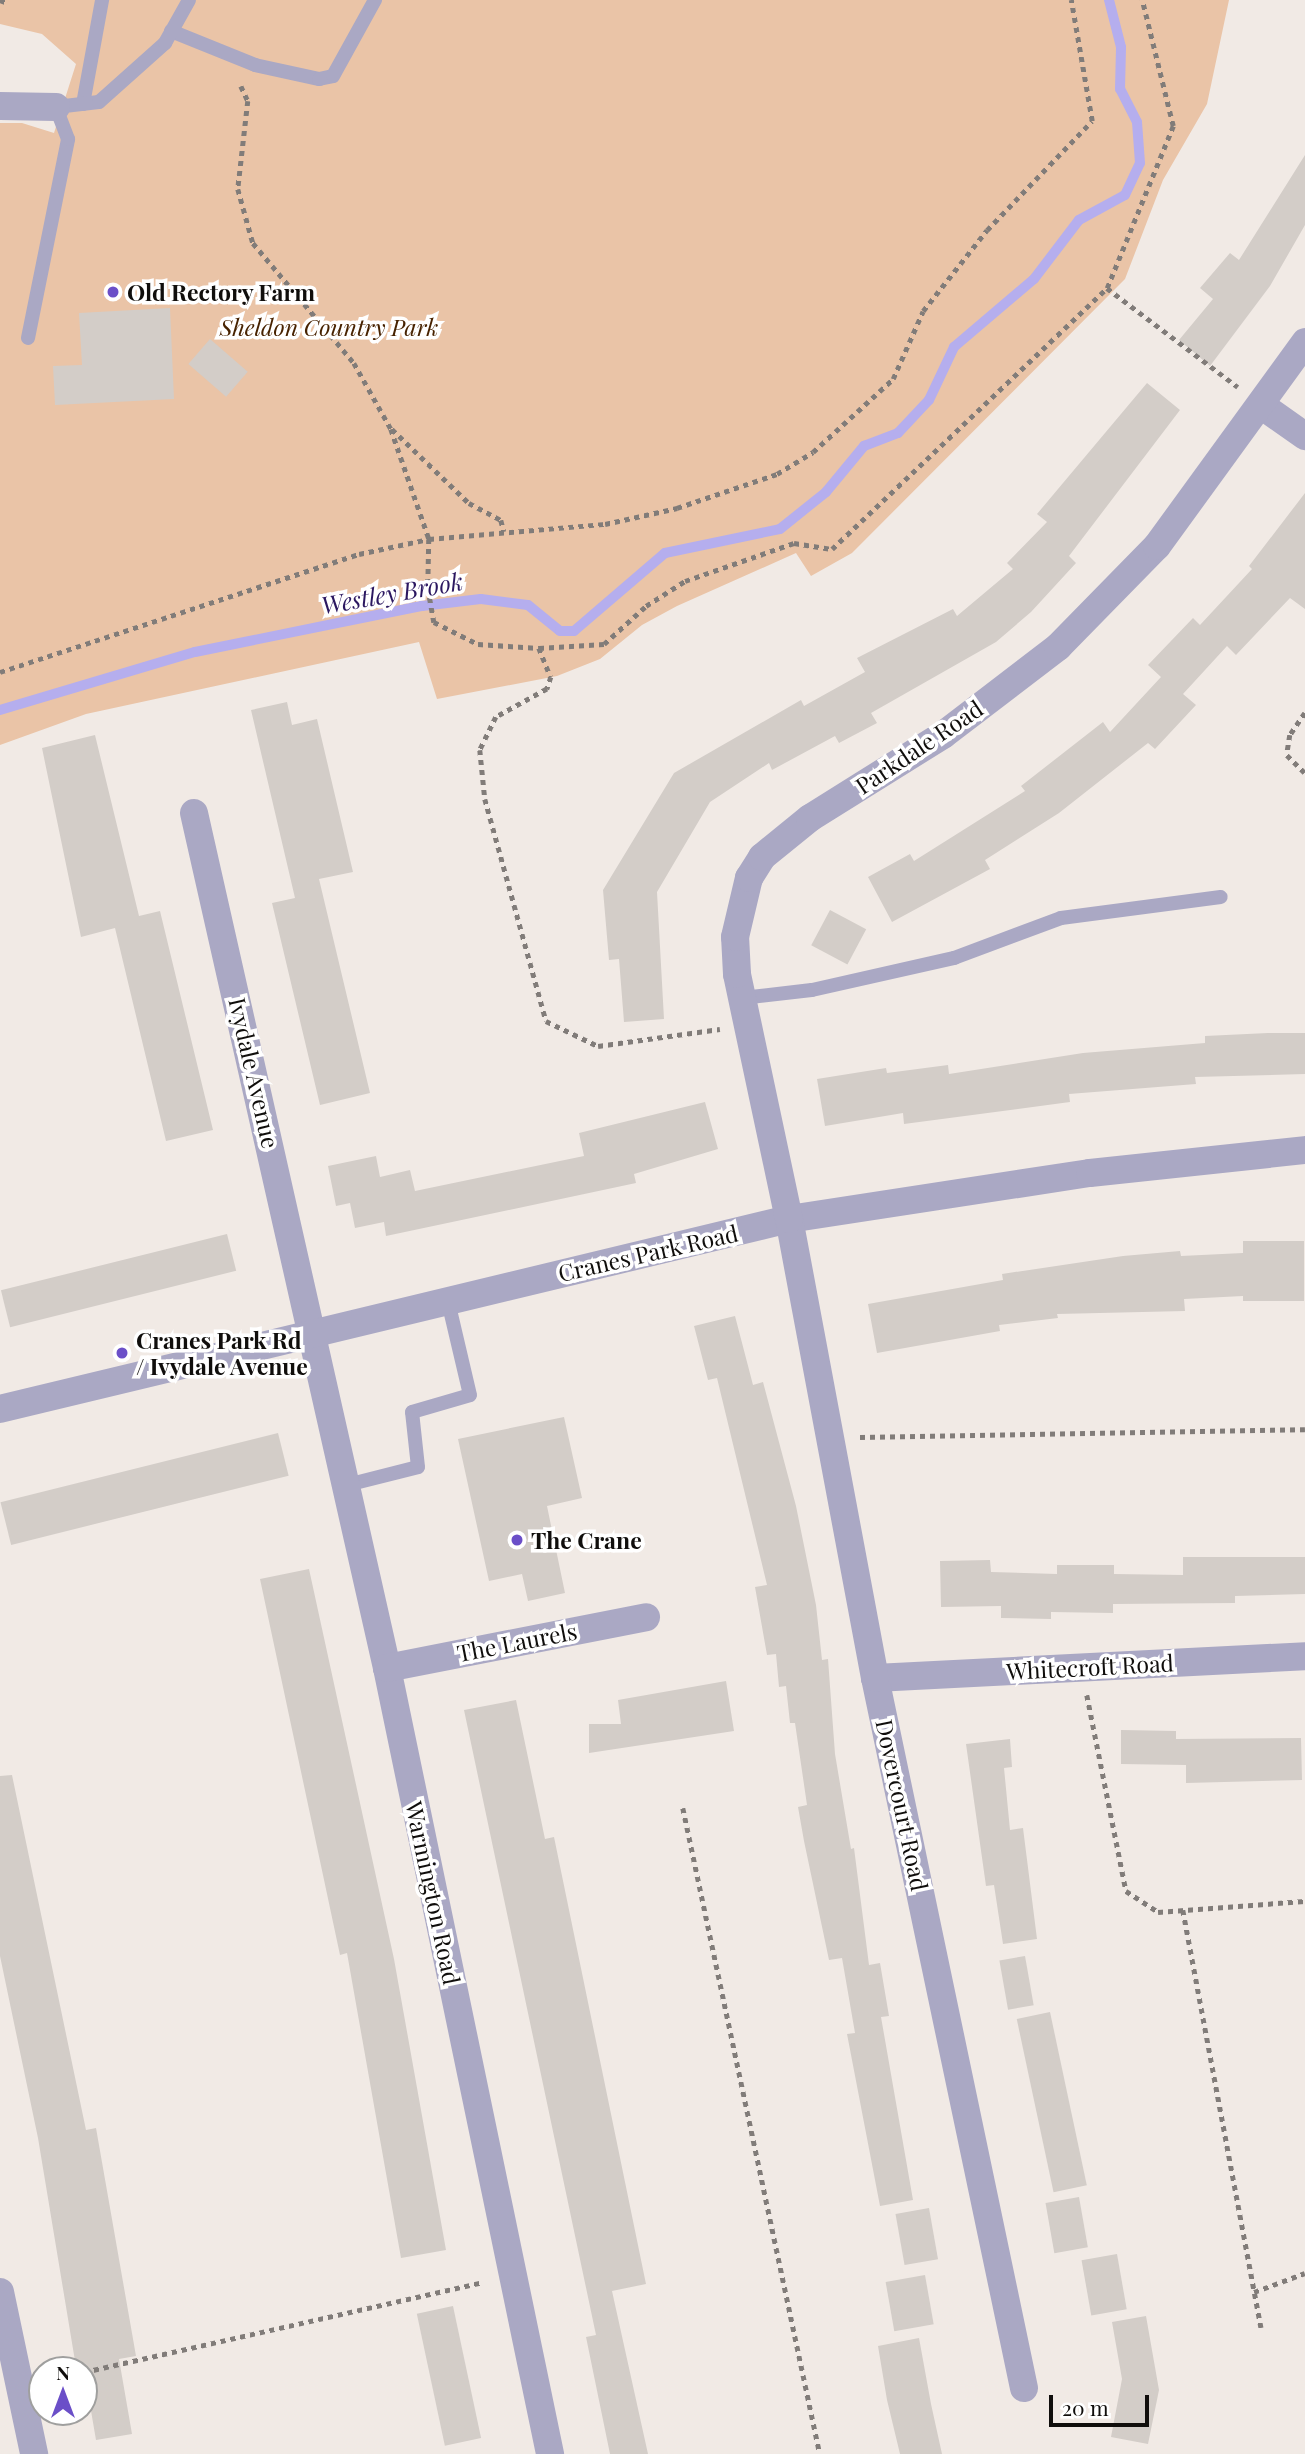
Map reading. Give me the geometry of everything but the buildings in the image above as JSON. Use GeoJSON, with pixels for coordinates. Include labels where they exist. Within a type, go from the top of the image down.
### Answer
{"type":"FeatureCollection","features":[{"type":"Feature","properties":{"kind":"street"},"geometry":{"type":"LineString","coordinates":[[0,106],[69,105]]}},
{"type":"Feature","properties":{"kind":"street","name":"Parkdale Road"},"geometry":{"type":"LineString","coordinates":[[789,1219],[745,1011],[735,937],[749,878],[762,857],[810,818],[943,735],[1058,647],[1157,546],[1305,342]]}},
{"type":"Feature","properties":{"kind":"street"},"geometry":{"type":"LineString","coordinates":[[1261,405],[1305,436]]}},
{"type":"Feature","properties":{"kind":"street","name":"Ivydale Avenue"},"geometry":{"type":"LineString","coordinates":[[194,813],[314,1333]]}},
{"type":"Feature","properties":{"kind":"street","name":"Cranes Park Road"},"geometry":{"type":"LineString","coordinates":[[0,1409],[789,1219],[1090,1173],[1305,1150]]}},
{"type":"Feature","properties":{"kind":"street","name":"Dovercourt Road"},"geometry":{"type":"LineString","coordinates":[[789,1219],[875,1678],[1024,2388]]}},
{"type":"Feature","properties":{"kind":"street","name":"Warmington Road"},"geometry":{"type":"LineString","coordinates":[[314,1333],[387,1668],[550,2454]]}},
{"type":"Feature","properties":{"kind":"street","name":"The Laurels"},"geometry":{"type":"LineString","coordinates":[[387,1668],[646,1617]]}},
{"type":"Feature","properties":{"kind":"street","name":"Whitecroft Road"},"geometry":{"type":"LineString","coordinates":[[875,1678],[1305,1656]]}},
{"type":"Feature","properties":{"kind":"street"},"geometry":{"type":"LineString","coordinates":[[0,2292],[10,2390],[34,2454]]}},
{"type":"Feature","properties":{"kind":"lane"},"geometry":{"type":"LineString","coordinates":[[28,338],[68,139],[69,105],[102,0]]}},
{"type":"Feature","properties":{"kind":"lane"},"geometry":{"type":"LineString","coordinates":[[69,105],[99,102],[165,43],[189,0]]}},
{"type":"Feature","properties":{"kind":"lane"},"geometry":{"type":"LineString","coordinates":[[171,31],[255,65],[319,79],[332,76],[375,0]]}},
{"type":"Feature","properties":{"kind":"lane"},"geometry":{"type":"LineString","coordinates":[[745,1011],[812,990],[954,958],[1061,918],[1221,897]]}},
{"type":"Feature","properties":{"kind":"lane"},"geometry":{"type":"LineString","coordinates":[[347,1485],[418,1467],[412,1412],[470,1395],[448,1301]]}},
{"type":"Feature","properties":{"kind":"path"},"geometry":{"type":"LineString","coordinates":[[0,673],[359,554],[429,539],[605,524],[677,508],[777,474],[813,452],[892,379],[923,311],[987,230],[1092,121],[1071,0]]}},
{"type":"Feature","properties":{"kind":"path"},"geometry":{"type":"LineString","coordinates":[[233,78],[248,101],[238,189],[253,243],[354,363],[391,429],[429,539],[428,588],[434,622],[478,644],[539,648],[604,644],[646,606],[685,581],[749,556],[794,543],[832,549],[1107,288],[1173,126],[1142,0]]}},
{"type":"Feature","properties":{"kind":"path"},"geometry":{"type":"LineString","coordinates":[[0,1],[8,3]]}},
{"type":"Feature","properties":{"kind":"path"},"geometry":{"type":"LineString","coordinates":[[1107,288],[1261,405]]}},
{"type":"Feature","properties":{"kind":"path"},"geometry":{"type":"LineString","coordinates":[[391,429],[469,503],[501,520],[504,532]]}},
{"type":"Feature","properties":{"kind":"path"},"geometry":{"type":"LineString","coordinates":[[539,648],[551,677],[547,689],[496,717],[480,750],[485,799],[546,1021],[598,1046],[745,1011]]}},
{"type":"Feature","properties":{"kind":"path"},"geometry":{"type":"LineString","coordinates":[[1305,713],[1290,735],[1287,755],[1305,773]]}},
{"type":"Feature","properties":{"kind":"path"},"geometry":{"type":"LineString","coordinates":[[831,1438],[1305,1429]]}},
{"type":"Feature","properties":{"kind":"path"},"geometry":{"type":"LineString","coordinates":[[1081,1667],[1126,1891],[1158,1912],[1305,1901]]}},
{"type":"Feature","properties":{"kind":"path"},"geometry":{"type":"LineString","coordinates":[[683,1808],[820,2454]]}},
{"type":"Feature","properties":{"kind":"path"},"geometry":{"type":"LineString","coordinates":[[1183,1910],[1261,2328]]}},
{"type":"Feature","properties":{"kind":"path"},"geometry":{"type":"LineString","coordinates":[[1254,2292],[1305,2273]]}},
{"type":"Feature","properties":{"kind":"path"},"geometry":{"type":"LineString","coordinates":[[98,2369],[512,2276]]}},
{"type":"Feature","properties":{"kind":"green space","name":"Sheldon Country Park"},"geometry":{"type":"Polygon","coordinates":[[[0,0],[1229,0],[1207,104],[1163,180],[1125,279],[852,553],[811,576],[796,553],[677,606],[642,625],[600,659],[557,676],[437,699],[419,642],[86,714],[0,745],[0,123],[22,123],[54,133],[76,64],[42,34],[0,24],[0,0]]]}},
{"type":"Feature","properties":{"kind":"waterway","name":"Westley Brook"},"geometry":{"type":"LineString","coordinates":[[0,710],[195,652],[422,606],[481,599],[528,605],[560,631],[574,631],[665,553],[780,529],[826,492],[864,446],[898,433],[929,400],[954,347],[1034,279],[1079,220],[1125,195],[1140,163],[1137,122],[1120,89],[1121,47],[1109,0]]}},
{"type":"Feature","properties":{"kind":"place","name":"Old Rectory Farm"},"geometry":{"type":"Point","coordinates":[113,292]}},
{"type":"Feature","properties":{"kind":"place","name":"Cranes Park Rd / Ivydale Avenue"},"geometry":{"type":"Point","coordinates":[122,1353]}},
{"type":"Feature","properties":{"kind":"place","name":"The Crane"},"geometry":{"type":"Point","coordinates":[517,1540]}}]}
